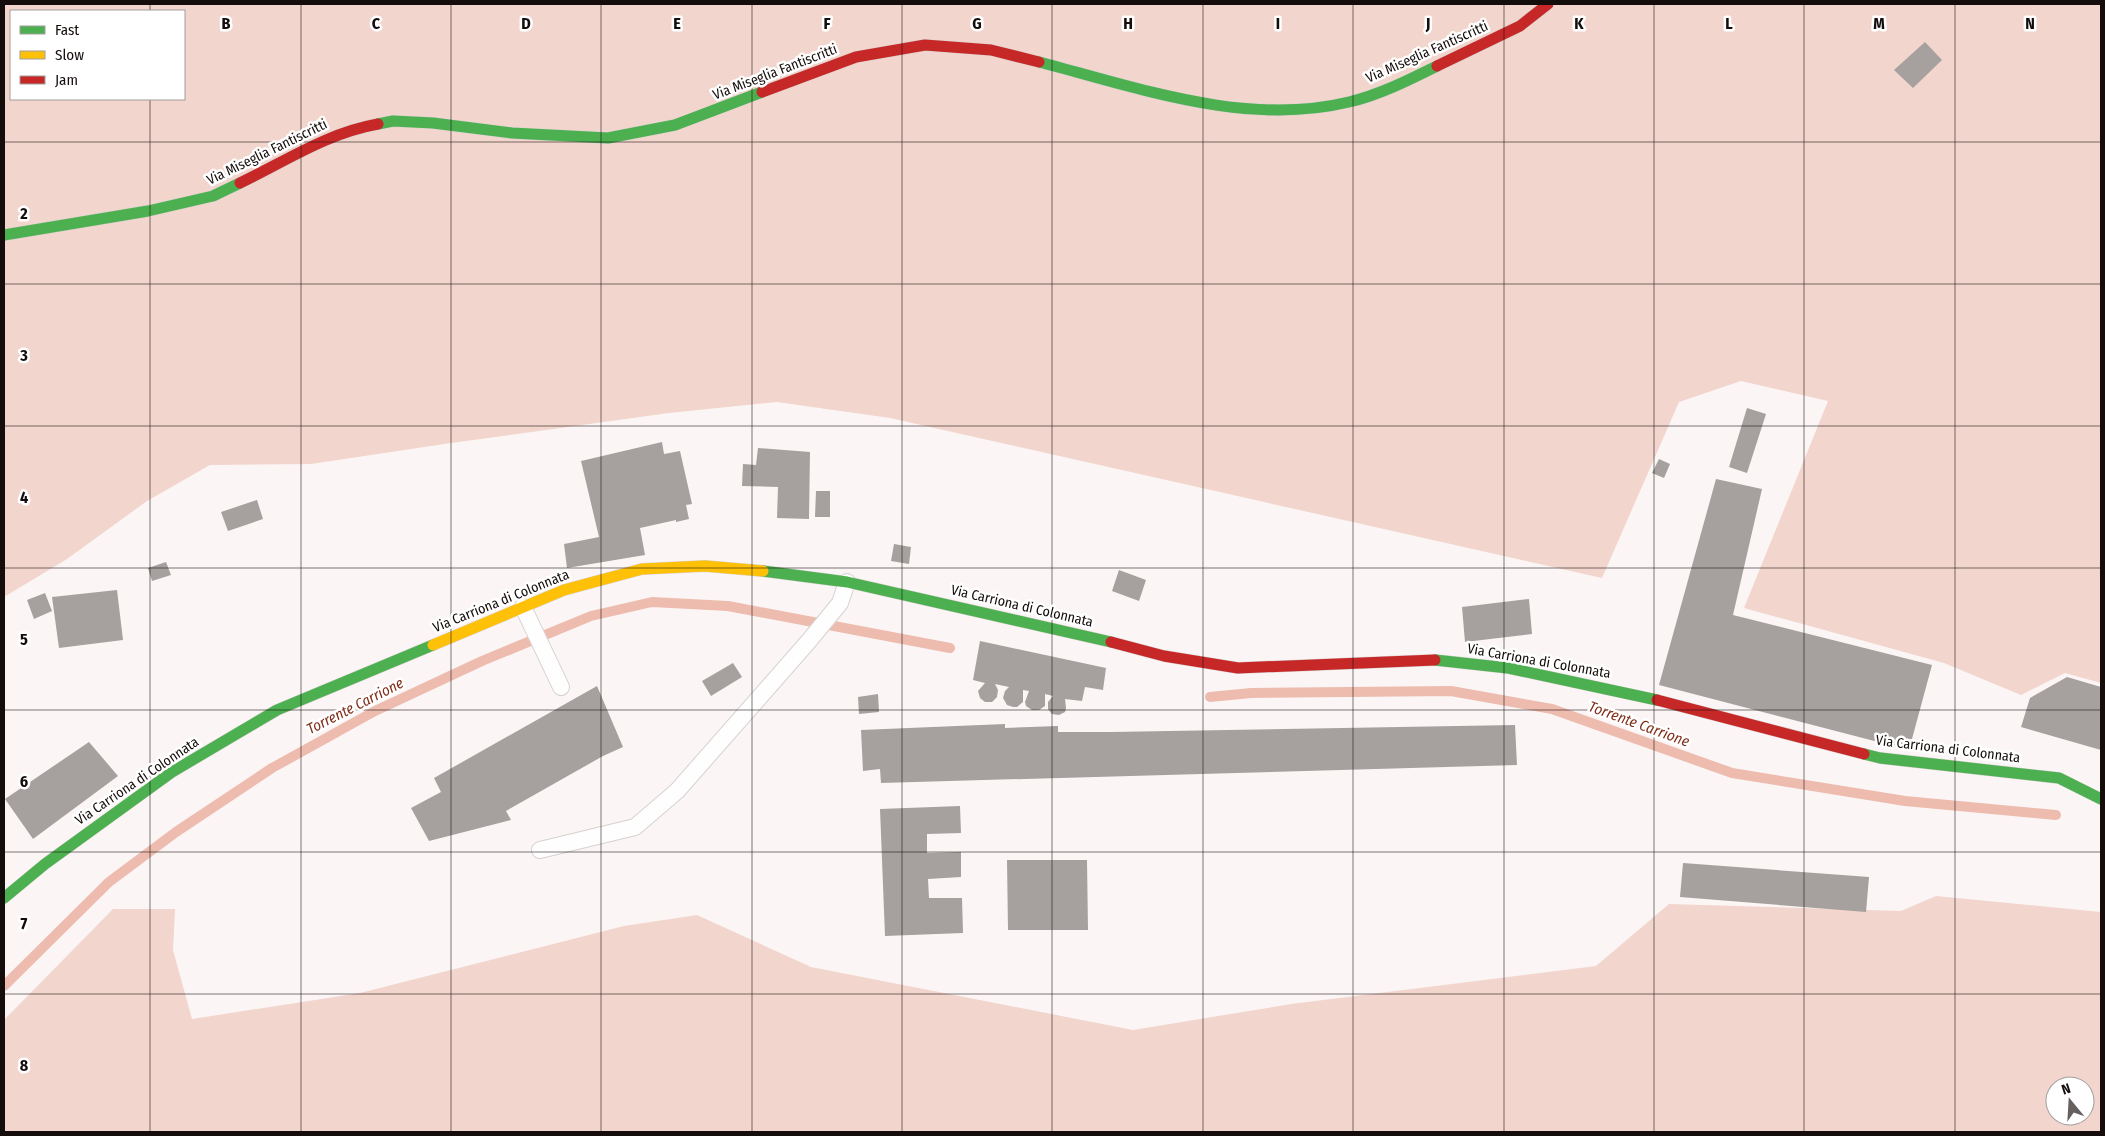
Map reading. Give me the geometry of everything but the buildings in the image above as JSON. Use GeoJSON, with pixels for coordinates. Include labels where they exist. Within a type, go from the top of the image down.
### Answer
{"type":"FeatureCollection","features":[{"type":"Feature","properties":{"kind":"street","name":"Via Miseglia Fantiscritti"},"geometry":{"type":"LineString","coordinates":[[4,235],[148,211],[213,196],[306,148],[355,128],[393,120],[512,133],[608,138],[675,125],[856,57],[925,45],[991,50],[1170,96],[1238,108],[1283,111],[1349,102],[1406,81],[1520,26],[1548,4]]}},
{"type":"Feature","properties":{"kind":"street","name":"Via Carriona di Colonnata"},"geometry":{"type":"LineString","coordinates":[[4,898],[45,864],[172,772],[277,710],[564,590],[642,569],[706,566],[768,571],[847,582],[1060,629],[1164,656],[1238,668],[1435,660],[1508,668],[1631,693],[1880,758],[2059,778],[2101,799]]}},
{"type":"Feature","properties":{"kind":"lane"},"geometry":{"type":"LineString","coordinates":[[540,850],[636,827],[677,791],[808,642],[840,603],[847,582]]}},
{"type":"Feature","properties":{"kind":"lane"},"geometry":{"type":"LineString","coordinates":[[523,607],[560,688]]}},
{"type":"Feature","properties":{"kind":"shaded area"},"geometry":{"type":"Polygon","coordinates":[[[4,4],[2101,4],[2101,683],[2065,673],[2021,695],[1944,663],[1744,608],[1828,401],[1741,381],[1679,402],[1602,578],[890,418],[777,402],[669,413],[311,464],[210,465],[147,501],[67,559],[4,597],[4,4]]]}},
{"type":"Feature","properties":{"kind":"shaded area"},"geometry":{"type":"Polygon","coordinates":[[[1936,896],[2101,912],[2101,1132],[4,1132],[4,1020],[113,909],[175,909],[173,950],[192,1019],[360,993],[624,926],[697,915],[811,967],[1133,1030],[1291,1004],[1596,966],[1669,904],[1901,911],[1936,896]]]}},
{"type":"Feature","properties":{"kind":"waterway","name":"Torrente Carrione"},"geometry":{"type":"LineString","coordinates":[[4,986],[109,882],[176,832],[272,768],[375,711],[482,661],[591,616],[652,602],[728,606],[950,648]]}},
{"type":"Feature","properties":{"kind":"waterway","name":"Torrente Carrione"},"geometry":{"type":"LineString","coordinates":[[1210,697],[1251,693],[1451,691],[1552,709],[1732,773],[1905,801],[2056,815]]}},
{"type":"Feature","properties":{"kind":"traffic: fast"},"geometry":{"type":"LineString","coordinates":[[1039,62],[1154,93],[1232,107],[1271,110],[1310,109],[1349,102],[1383,91],[1437,66]]}},
{"type":"Feature","properties":{"kind":"traffic: fast"},"geometry":{"type":"LineString","coordinates":[[378,124],[393,121],[433,123],[512,133],[608,138],[675,125],[762,92]]}},
{"type":"Feature","properties":{"kind":"traffic: fast"},"geometry":{"type":"LineString","coordinates":[[4,235],[148,211],[213,196],[240,183]]}},
{"type":"Feature","properties":{"kind":"traffic: fast"},"geometry":{"type":"LineString","coordinates":[[763,571],[847,582],[1111,642]]}},
{"type":"Feature","properties":{"kind":"traffic: fast"},"geometry":{"type":"LineString","coordinates":[[4,898],[45,864],[172,772],[277,710],[433,645]]}},
{"type":"Feature","properties":{"kind":"traffic: fast"},"geometry":{"type":"LineString","coordinates":[[1435,660],[1508,668],[1657,700]]}},
{"type":"Feature","properties":{"kind":"traffic: fast"},"geometry":{"type":"LineString","coordinates":[[1864,754],[1880,758],[2059,778],[2101,799]]}},
{"type":"Feature","properties":{"kind":"traffic: slow"},"geometry":{"type":"LineString","coordinates":[[433,645],[564,590],[642,569],[705,566],[763,571]]}},
{"type":"Feature","properties":{"kind":"traffic: jam"},"geometry":{"type":"LineString","coordinates":[[1437,66],[1520,26],[1548,4]]}},
{"type":"Feature","properties":{"kind":"traffic: jam"},"geometry":{"type":"LineString","coordinates":[[762,92],[856,57],[925,45],[991,50],[1039,62]]}},
{"type":"Feature","properties":{"kind":"traffic: jam"},"geometry":{"type":"LineString","coordinates":[[240,183],[324,141],[359,128],[378,124]]}},
{"type":"Feature","properties":{"kind":"traffic: jam"},"geometry":{"type":"LineString","coordinates":[[1111,642],[1164,656],[1238,668],[1435,660]]}},
{"type":"Feature","properties":{"kind":"traffic: jam"},"geometry":{"type":"LineString","coordinates":[[1657,700],[1864,754]]}}]}
